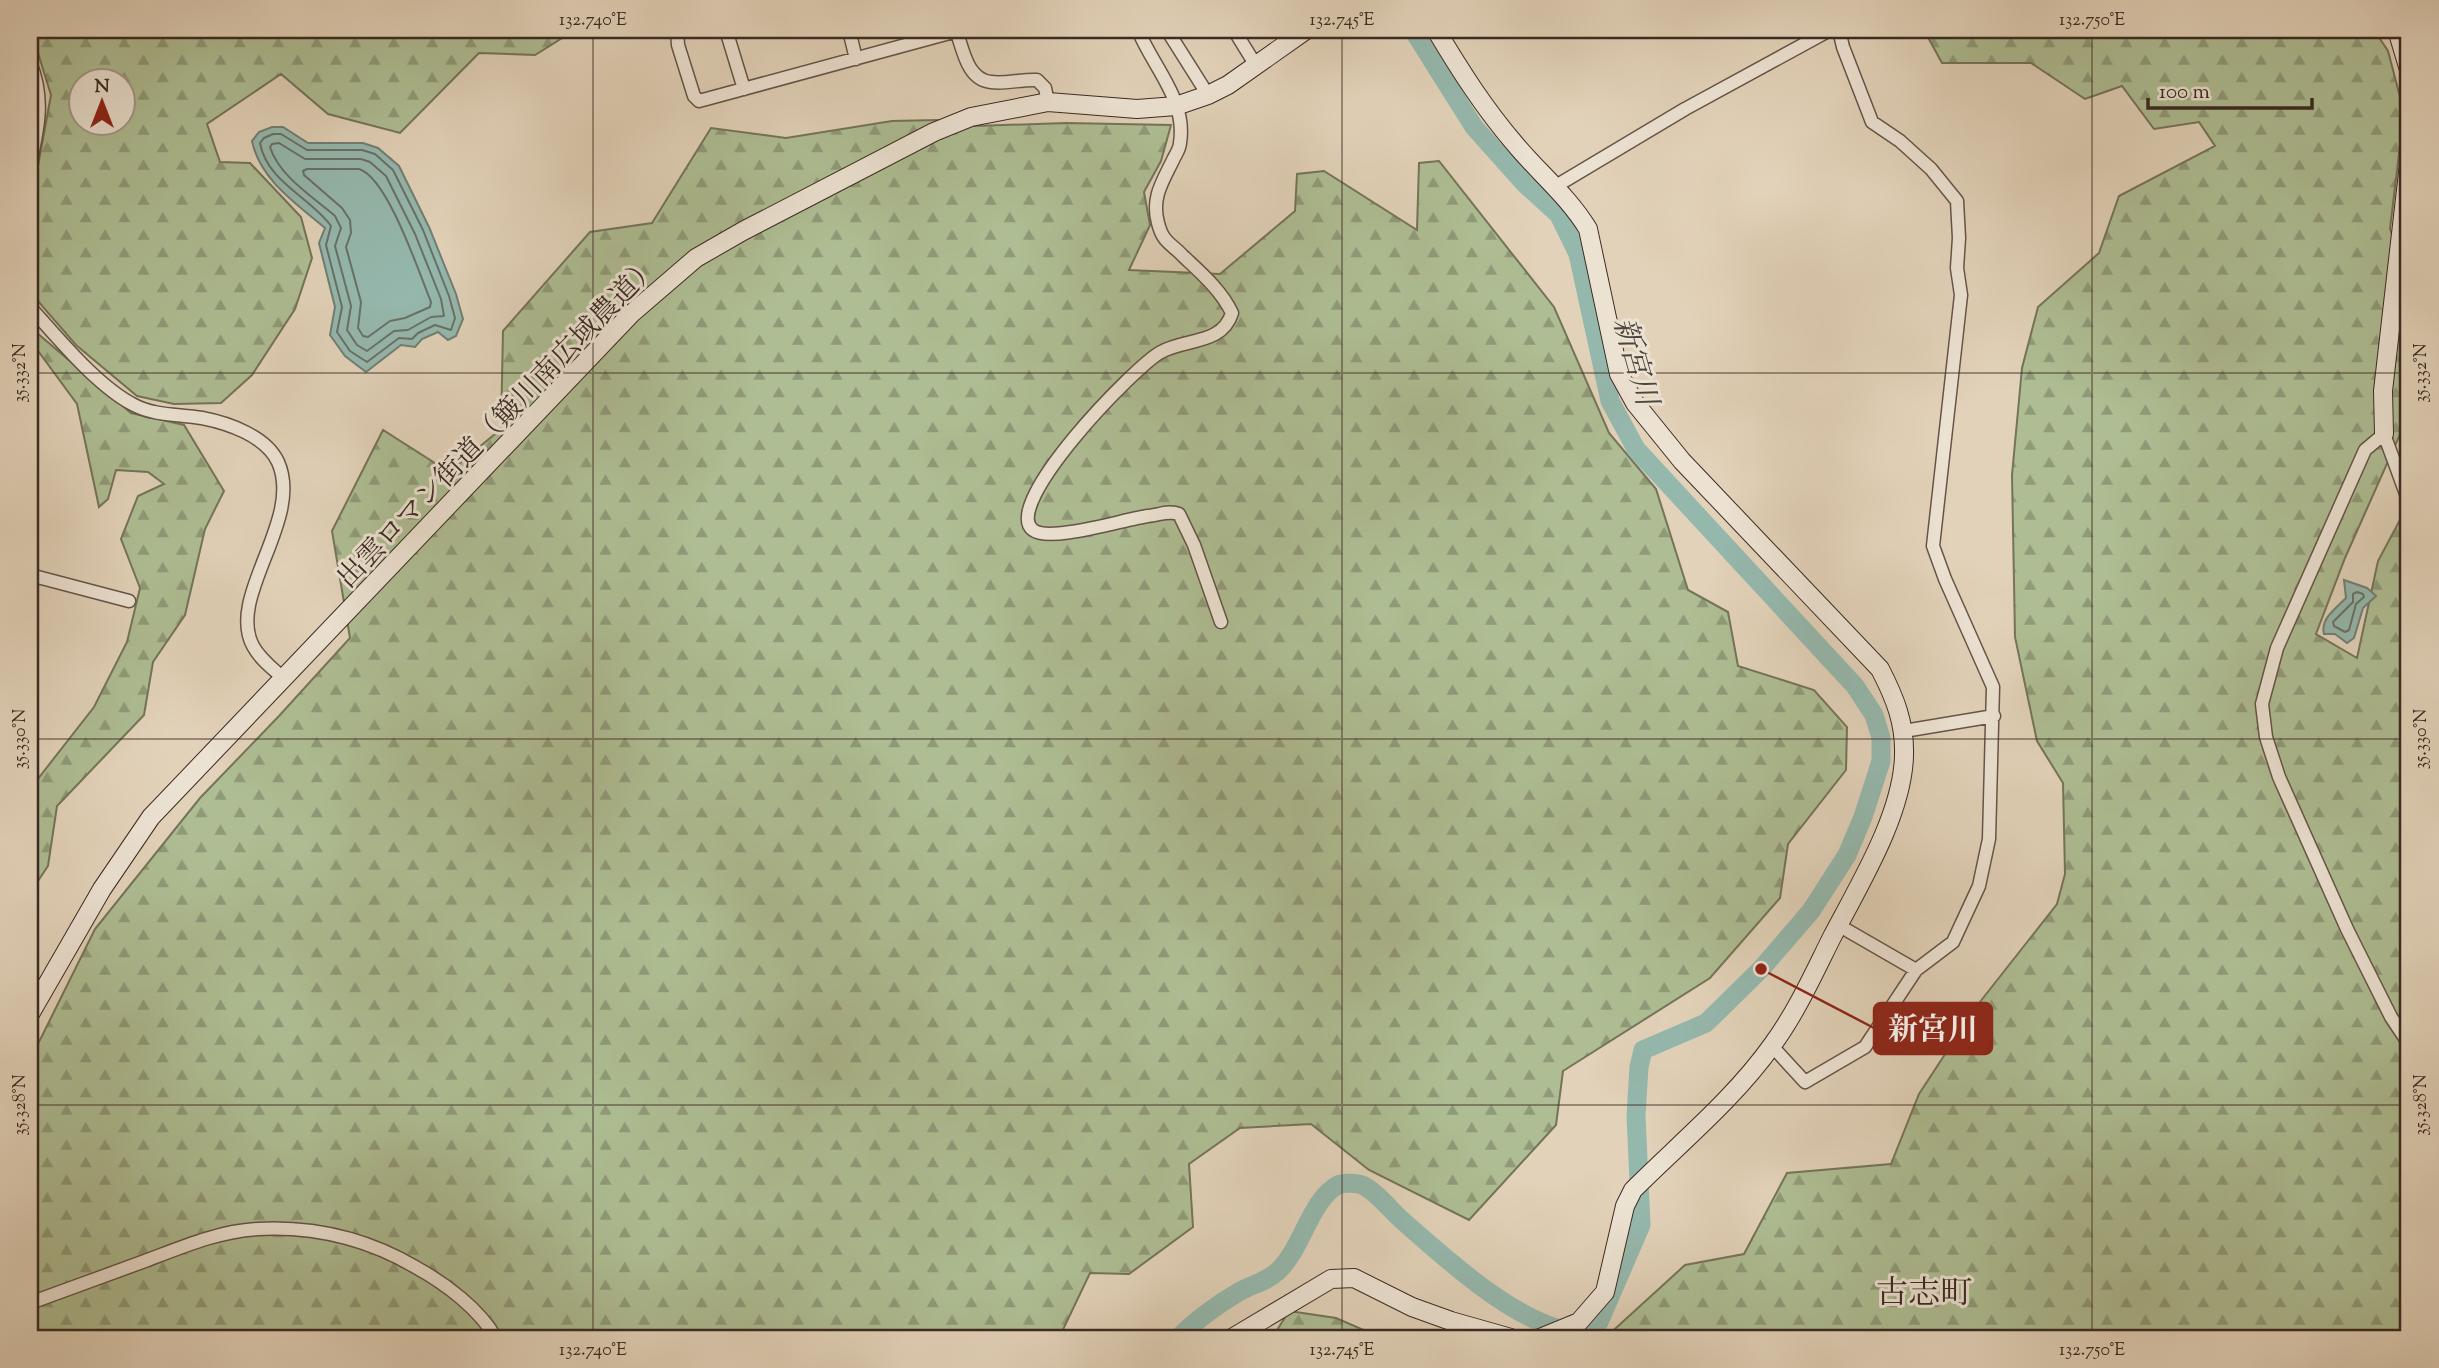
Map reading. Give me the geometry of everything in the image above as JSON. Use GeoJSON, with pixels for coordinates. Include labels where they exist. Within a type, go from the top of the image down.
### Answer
{"type":"FeatureCollection","features":[{"type":"Feature","properties":{"kind":"street"},"geometry":{"type":"LineString","coordinates":[[677,30],[678,45],[694,96],[699,101],[957,30],[970,71],[978,78],[990,82],[1037,80],[1045,88],[1048,102]]}},
{"type":"Feature","properties":{"kind":"street"},"geometry":{"type":"LineString","coordinates":[[726,30],[744,89]]}},
{"type":"Feature","properties":{"kind":"street"},"geometry":{"type":"LineString","coordinates":[[849,30],[856,59]]}},
{"type":"Feature","properties":{"kind":"street"},"geometry":{"type":"LineString","coordinates":[[1138,30],[1147,52],[1171,88],[1180,125],[1180,145],[1157,189],[1155,208],[1158,226],[1165,242],[1180,252],[1224,297],[1231,313],[1222,330],[1208,338],[1161,352],[1137,372],[1065,448],[1034,496],[1027,515],[1033,530],[1045,534],[1070,533],[1136,517],[1173,512],[1180,514],[1221,622]]}},
{"type":"Feature","properties":{"kind":"street"},"geometry":{"type":"LineString","coordinates":[[1167,30],[1208,95]]}},
{"type":"Feature","properties":{"kind":"street"},"geometry":{"type":"LineString","coordinates":[[1234,30],[1255,64]]}},
{"type":"Feature","properties":{"kind":"street"},"geometry":{"type":"LineString","coordinates":[[1436,30],[1477,98],[1516,146],[1556,186],[1578,212],[1588,229],[1619,374],[1635,403],[1682,461],[1880,669],[1897,702],[1904,731],[1900,788],[1888,824],[1795,1010],[1772,1046],[1731,1093],[1633,1190],[1625,1206],[1605,1292],[1579,1322],[1540,1338]]}},
{"type":"Feature","properties":{"kind":"street"},"geometry":{"type":"LineString","coordinates":[[1556,186],[1685,109],[1830,30]]}},
{"type":"Feature","properties":{"kind":"street"},"geometry":{"type":"LineString","coordinates":[[1772,1046],[1805,1082],[1865,1047],[1916,970],[1953,942],[1979,886],[1989,839],[1993,687],[1933,546],[1961,295],[1957,268],[1957,201],[1931,169],[1900,141],[1872,122],[1839,30]]}},
{"type":"Feature","properties":{"kind":"street"},"geometry":{"type":"LineString","coordinates":[[2397,30],[2409,70]]}},
{"type":"Feature","properties":{"kind":"street","name":"出雲ロマン街道（簸川南広域農道）"},"geometry":{"type":"LineString","coordinates":[[30,1014],[102,889],[151,817],[631,314],[696,258],[934,132],[971,117],[1048,102],[1137,110],[1176,106],[1228,85],[1302,31]]}},
{"type":"Feature","properties":{"kind":"street"},"geometry":{"type":"LineString","coordinates":[[30,62],[39,88],[38,127],[30,165]]}},
{"type":"Feature","properties":{"kind":"street"},"geometry":{"type":"LineString","coordinates":[[2409,164],[2383,391],[2384,434],[2409,502]]}},
{"type":"Feature","properties":{"kind":"street"},"geometry":{"type":"LineString","coordinates":[[30,307],[109,387],[133,405],[152,412],[204,418],[224,424],[255,438],[277,460],[283,477],[282,502],[270,548],[247,612],[252,644],[282,677]]}},
{"type":"Feature","properties":{"kind":"street"},"geometry":{"type":"LineString","coordinates":[[2384,434],[2365,450],[2277,648],[2262,704],[2266,737],[2279,777],[2347,929],[2391,1017],[2409,1044]]}},
{"type":"Feature","properties":{"kind":"street"},"geometry":{"type":"LineString","coordinates":[[30,575],[129,601]]}},
{"type":"Feature","properties":{"kind":"street"},"geometry":{"type":"LineString","coordinates":[[1904,731],[1994,716]]}},
{"type":"Feature","properties":{"kind":"street"},"geometry":{"type":"LineString","coordinates":[[1838,925],[1916,970]]}},
{"type":"Feature","properties":{"kind":"street"},"geometry":{"type":"LineString","coordinates":[[30,1303],[205,1239],[257,1229],[303,1230],[347,1237],[389,1251],[427,1274],[463,1301],[496,1338]]}},
{"type":"Feature","properties":{"kind":"street"},"geometry":{"type":"LineString","coordinates":[[1232,1338],[1331,1279],[1354,1278],[1412,1307],[1511,1338]]}},
{"type":"Feature","properties":{"kind":"green space"},"geometry":{"type":"Polygon","coordinates":[[[30,30],[575,30],[535,55],[479,53],[400,133],[328,114],[281,74],[207,124],[220,162],[250,163],[301,217],[312,258],[295,309],[252,375],[221,403],[174,404],[137,396],[76,345],[30,292],[30,209],[51,95],[38,53],[30,42],[30,30]]]}},
{"type":"Feature","properties":{"kind":"green space"},"geometry":{"type":"Polygon","coordinates":[[[1924,30],[2249,30],[2258,38],[2278,30],[2374,30],[2388,51],[2404,112],[2390,229],[2409,280],[2406,421],[2345,558],[2316,634],[2357,658],[2378,561],[2401,518],[2409,475],[2409,1338],[1605,1338],[1685,1265],[1744,1254],[1787,1173],[1891,1164],[1919,1094],[1976,1007],[2057,904],[2065,874],[2063,783],[2037,741],[2015,637],[2012,475],[2022,368],[2038,307],[2099,253],[2119,196],[2215,146],[2199,122],[2154,129],[2122,86],[2085,99],[2031,63],[1942,63],[1924,30]]]}},
{"type":"Feature","properties":{"kind":"green space"},"geometry":{"type":"Polygon","coordinates":[[[937,120],[974,126],[1066,123],[1171,125],[1161,161],[1144,192],[1150,225],[1129,270],[1220,274],[1295,211],[1297,174],[1324,171],[1417,230],[1419,163],[1439,161],[1554,307],[1609,433],[1656,489],[1688,590],[1728,612],[1738,666],[1814,690],[1847,727],[1846,770],[1788,844],[1780,898],[1710,978],[1563,1071],[1556,1125],[1469,1220],[1369,1170],[1311,1124],[1240,1128],[1189,1164],[1193,1227],[1129,1274],[1090,1273],[1059,1338],[30,1338],[30,1055],[95,929],[200,798],[350,638],[332,531],[383,430],[449,472],[501,429],[503,331],[590,232],[652,223],[711,128],[786,138],[892,121],[937,120]]]}},
{"type":"Feature","properties":{"kind":"green space"},"geometry":{"type":"Polygon","coordinates":[[[30,327],[131,413],[184,425],[224,491],[205,529],[185,615],[153,662],[144,715],[57,806],[48,866],[30,893],[30,789],[94,707],[127,642],[140,588],[121,539],[138,496],[164,484],[148,472],[116,470],[108,499],[99,507],[77,404],[30,340],[30,327]]]}},
{"type":"Feature","properties":{"kind":"green space"},"geometry":{"type":"Polygon","coordinates":[[[1289,1311],[1336,1318],[1382,1338],[1272,1338],[1289,1311]]]}},
{"type":"Feature","properties":{"kind":"water"},"geometry":{"type":"Polygon","coordinates":[[[272,127],[283,127],[308,143],[363,143],[378,148],[399,166],[429,227],[456,294],[463,319],[456,336],[448,340],[438,332],[422,339],[415,347],[401,345],[366,372],[345,356],[330,335],[335,307],[319,243],[325,228],[281,190],[256,155],[252,141],[259,132],[272,127]]]}},
{"type":"Feature","properties":{"kind":"water"},"geometry":{"type":"Polygon","coordinates":[[[2344,580],[2367,588],[2376,596],[2363,608],[2354,638],[2347,643],[2335,634],[2324,634],[2323,629],[2330,614],[2346,598],[2344,580]]]}},
{"type":"Feature","properties":{"kind":"waterway","name":"新宮川"},"geometry":{"type":"LineString","coordinates":[[1178,1338],[1221,1303],[1279,1270],[1287,1261],[1321,1201],[1338,1185],[1348,1183],[1369,1189],[1443,1256],[1514,1308],[1563,1330],[1586,1333],[1599,1322],[1641,1225],[1636,1116],[1639,1067],[1643,1050],[1706,1023],[1761,969],[1811,911],[1847,855],[1863,817],[1881,761],[1881,738],[1874,715],[1855,686],[1636,449],[1610,401],[1578,254],[1559,215],[1524,183],[1474,127],[1413,30]]}},
{"type":"Feature","properties":{"kind":"place","name":"新宮川"},"geometry":{"type":"Point","coordinates":[1761,969]}},
{"type":"Feature","properties":{"kind":"district","name":"古志町"},"geometry":{"type":"Point","coordinates":[1924,1292]}}]}
